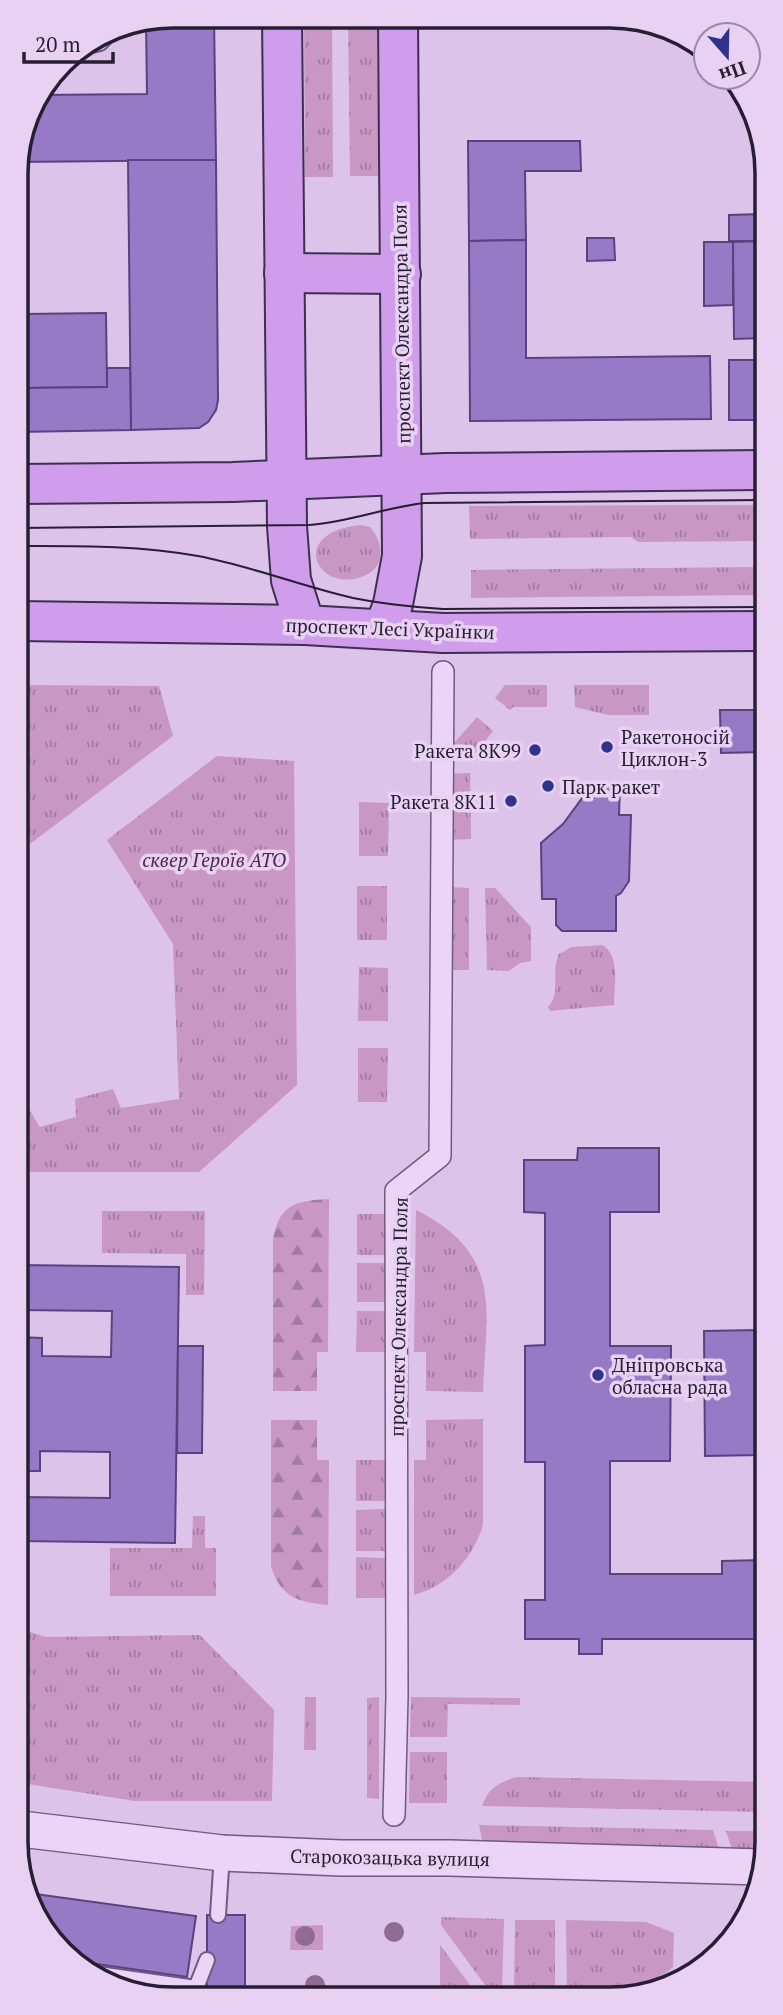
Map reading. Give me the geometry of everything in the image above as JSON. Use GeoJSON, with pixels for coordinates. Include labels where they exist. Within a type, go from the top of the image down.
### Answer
{"type":"FeatureCollection","features":[{"type":"Feature","properties":{"kind":"main road"},"geometry":{"type":"LineString","coordinates":[[282,28],[286,481],[291,580],[305,625]]}},
{"type":"Feature","properties":{"kind":"main road","name":"проспект Олександра Поля"},"geometry":{"type":"LineString","coordinates":[[384,629],[393,604],[402,556],[398,28]]}},
{"type":"Feature","properties":{"kind":"main road"},"geometry":{"type":"LineString","coordinates":[[284,273],[401,274]]}},
{"type":"Feature","properties":{"kind":"main road"},"geometry":{"type":"LineString","coordinates":[[28,484],[755,470]]}},
{"type":"Feature","properties":{"kind":"main road","name":"проспект Лесі Українки"},"geometry":{"type":"LineString","coordinates":[[28,621],[305,625],[443,633],[755,631]]}},
{"type":"Feature","properties":{"kind":"street","name":"проспект Олександра Поля"},"geometry":{"type":"LineString","coordinates":[[394,1815],[397,1696],[396,1191],[440,1156],[443,673]]}},
{"type":"Feature","properties":{"kind":"street","name":"Старокозацька вулиця"},"geometry":{"type":"LineString","coordinates":[[28,1830],[222,1853],[753,1867]]}},
{"type":"Feature","properties":{"kind":"lane"},"geometry":{"type":"LineString","coordinates":[[218,1915],[222,1853]]}},
{"type":"Feature","properties":{"kind":"lane"},"geometry":{"type":"LineString","coordinates":[[194,1987],[207,1960]]}},
{"type":"Feature","properties":{"kind":"lane"},"geometry":{"type":"LineString","coordinates":[[133,1981],[163,1986]]}},
{"type":"Feature","properties":{"kind":"green space"},"geometry":{"type":"Polygon","coordinates":[[[304,28],[332,28],[333,177],[305,177],[304,28]]]}},
{"type":"Feature","properties":{"kind":"green space"},"geometry":{"type":"Polygon","coordinates":[[[348,28],[377,28],[379,176],[350,176],[348,28]]]}},
{"type":"Feature","properties":{"kind":"green space"},"geometry":{"type":"Polygon","coordinates":[[[755,505],[755,541],[638,542],[631,537],[470,539],[469,506],[755,505]]]}},
{"type":"Feature","properties":{"kind":"green space"},"geometry":{"type":"Polygon","coordinates":[[[360,525],[370,527],[379,543],[380,557],[375,569],[364,576],[348,580],[334,577],[323,570],[317,561],[317,550],[323,539],[337,530],[360,525]]]}},
{"type":"Feature","properties":{"kind":"green space"},"geometry":{"type":"Polygon","coordinates":[[[755,567],[755,595],[471,598],[471,570],[755,567]]]}},
{"type":"Feature","properties":{"kind":"green space"},"geometry":{"type":"Polygon","coordinates":[[[28,685],[159,686],[173,736],[28,845],[28,685]]]}},
{"type":"Feature","properties":{"kind":"green space"},"geometry":{"type":"Polygon","coordinates":[[[505,685],[547,685],[547,707],[513,707],[510,710],[495,698],[505,685]]]}},
{"type":"Feature","properties":{"kind":"green space"},"geometry":{"type":"Polygon","coordinates":[[[574,685],[649,685],[649,715],[608,715],[575,707],[574,685]]]}},
{"type":"Feature","properties":{"kind":"green space"},"geometry":{"type":"Polygon","coordinates":[[[477,717],[493,731],[471,759],[450,759],[447,751],[477,717]]]}},
{"type":"Feature","properties":{"kind":"green space","name":"сквер Героїв АТО"},"geometry":{"type":"Polygon","coordinates":[[[217,756],[294,761],[297,1085],[199,1172],[28,1172],[28,1108],[40,1127],[76,1117],[75,1099],[113,1089],[121,1108],[179,1099],[173,944],[107,840],[217,756]]]}},
{"type":"Feature","properties":{"kind":"green space"},"geometry":{"type":"Polygon","coordinates":[[[470,773],[471,839],[448,840],[447,774],[470,773]]]}},
{"type":"Feature","properties":{"kind":"green space"},"geometry":{"type":"Polygon","coordinates":[[[359,802],[389,803],[388,856],[359,856],[359,802]]]}},
{"type":"Feature","properties":{"kind":"green space"},"geometry":{"type":"Polygon","coordinates":[[[357,886],[387,886],[387,940],[357,940],[357,886]]]}},
{"type":"Feature","properties":{"kind":"green space"},"geometry":{"type":"Polygon","coordinates":[[[448,887],[469,888],[469,970],[448,970],[448,887]]]}},
{"type":"Feature","properties":{"kind":"green space"},"geometry":{"type":"Polygon","coordinates":[[[485,888],[495,888],[531,927],[531,961],[520,963],[509,971],[487,970],[485,888]]]}},
{"type":"Feature","properties":{"kind":"green space"},"geometry":{"type":"Polygon","coordinates":[[[602,945],[612,956],[614,964],[614,1005],[550,1011],[548,1007],[554,995],[555,969],[559,954],[572,947],[602,945]]]}},
{"type":"Feature","properties":{"kind":"green space"},"geometry":{"type":"Polygon","coordinates":[[[359,967],[388,968],[388,1021],[358,1021],[359,967]]]}},
{"type":"Feature","properties":{"kind":"green space"},"geometry":{"type":"Polygon","coordinates":[[[358,1048],[388,1048],[387,1102],[358,1102],[358,1048]]]}},
{"type":"Feature","properties":{"kind":"green space"},"geometry":{"type":"Polygon","coordinates":[[[329,1199],[328,1352],[317,1352],[317,1391],[273,1391],[273,1239],[276,1227],[291,1206],[329,1199]]]}},
{"type":"Feature","properties":{"kind":"green space"},"geometry":{"type":"Polygon","coordinates":[[[416,1210],[444,1227],[464,1245],[477,1265],[484,1286],[486,1310],[483,1392],[426,1391],[426,1352],[414,1352],[416,1210]]]}},
{"type":"Feature","properties":{"kind":"green space"},"geometry":{"type":"Polygon","coordinates":[[[102,1211],[205,1211],[204,1295],[186,1295],[186,1254],[102,1253],[102,1211]]]}},
{"type":"Feature","properties":{"kind":"green space"},"geometry":{"type":"Polygon","coordinates":[[[357,1214],[386,1214],[386,1255],[357,1255],[357,1214]]]}},
{"type":"Feature","properties":{"kind":"green space"},"geometry":{"type":"Polygon","coordinates":[[[357,1263],[386,1263],[386,1302],[357,1302],[357,1263]]]}},
{"type":"Feature","properties":{"kind":"green space"},"geometry":{"type":"Polygon","coordinates":[[[357,1311],[386,1311],[385,1352],[356,1352],[357,1311]]]}},
{"type":"Feature","properties":{"kind":"green space"},"geometry":{"type":"Polygon","coordinates":[[[483,1419],[483,1525],[479,1537],[466,1559],[448,1578],[414,1595],[414,1460],[426,1460],[426,1420],[483,1419]]]}},
{"type":"Feature","properties":{"kind":"green space"},"geometry":{"type":"Polygon","coordinates":[[[271,1420],[317,1420],[317,1460],[329,1460],[328,1605],[299,1600],[286,1592],[271,1566],[271,1420]]]}},
{"type":"Feature","properties":{"kind":"green space"},"geometry":{"type":"Polygon","coordinates":[[[356,1460],[385,1460],[385,1501],[356,1501],[356,1460]]]}},
{"type":"Feature","properties":{"kind":"green space"},"geometry":{"type":"Polygon","coordinates":[[[385,1509],[385,1551],[356,1551],[356,1510],[385,1509]]]}},
{"type":"Feature","properties":{"kind":"green space"},"geometry":{"type":"Polygon","coordinates":[[[193,1516],[205,1516],[205,1548],[216,1548],[216,1596],[110,1596],[110,1548],[192,1548],[193,1516]]]}},
{"type":"Feature","properties":{"kind":"green space"},"geometry":{"type":"Polygon","coordinates":[[[356,1557],[385,1558],[385,1598],[356,1598],[356,1557]]]}},
{"type":"Feature","properties":{"kind":"green space"},"geometry":{"type":"Polygon","coordinates":[[[28,1631],[46,1637],[200,1635],[274,1710],[272,1801],[135,1801],[28,1784],[28,1631]]]}},
{"type":"Feature","properties":{"kind":"green space"},"geometry":{"type":"Polygon","coordinates":[[[305,1697],[316,1697],[316,1750],[304,1750],[305,1697]]]}},
{"type":"Feature","properties":{"kind":"green space"},"geometry":{"type":"Polygon","coordinates":[[[379,1697],[379,1799],[367,1798],[367,1698],[379,1697]]]}},
{"type":"Feature","properties":{"kind":"green space"},"geometry":{"type":"Polygon","coordinates":[[[411,1697],[520,1698],[520,1705],[448,1704],[447,1737],[410,1737],[411,1697]]]}},
{"type":"Feature","properties":{"kind":"green space"},"geometry":{"type":"Polygon","coordinates":[[[410,1752],[447,1752],[447,1803],[409,1803],[410,1752]]]}},
{"type":"Feature","properties":{"kind":"green space"},"geometry":{"type":"Polygon","coordinates":[[[517,1777],[755,1782],[755,1812],[482,1806],[487,1795],[505,1781],[517,1777]]]}},
{"type":"Feature","properties":{"kind":"green space"},"geometry":{"type":"Polygon","coordinates":[[[479,1825],[713,1830],[719,1849],[483,1844],[479,1825]]]}},
{"type":"Feature","properties":{"kind":"green space"},"geometry":{"type":"Polygon","coordinates":[[[726,1831],[755,1831],[755,1850],[732,1849],[726,1831]]]}},
{"type":"Feature","properties":{"kind":"green space"},"geometry":{"type":"Polygon","coordinates":[[[441,1917],[504,1919],[502,1987],[487,1987],[441,1925],[441,1917]]]}},
{"type":"Feature","properties":{"kind":"green space"},"geometry":{"type":"Polygon","coordinates":[[[515,1920],[555,1920],[555,1987],[514,1987],[515,1920]]]}},
{"type":"Feature","properties":{"kind":"green space"},"geometry":{"type":"Polygon","coordinates":[[[566,1920],[646,1922],[674,1933],[673,1967],[660,1978],[629,1986],[567,1987],[566,1920]]]}},
{"type":"Feature","properties":{"kind":"green space"},"geometry":{"type":"Polygon","coordinates":[[[323,1925],[323,1950],[290,1950],[291,1926],[323,1925]]]}},
{"type":"Feature","properties":{"kind":"green space"},"geometry":{"type":"Polygon","coordinates":[[[440,1945],[472,1987],[440,1987],[440,1945]]]}},
{"type":"Feature","properties":{"kind":"building"},"geometry":{"type":"Polygon","coordinates":[[[214,28],[216,160],[28,162],[39,118],[52,95],[147,94],[146,31],[214,28]]]}},
{"type":"Feature","properties":{"kind":"building"},"geometry":{"type":"Polygon","coordinates":[[[468,141],[580,141],[581,171],[525,171],[526,240],[469,241],[468,141]]]}},
{"type":"Feature","properties":{"kind":"building"},"geometry":{"type":"Polygon","coordinates":[[[128,160],[216,160],[218,400],[216,410],[208,422],[199,428],[131,430],[128,160]]]}},
{"type":"Feature","properties":{"kind":"building"},"geometry":{"type":"Polygon","coordinates":[[[755,214],[755,241],[729,241],[729,215],[755,214]]]}},
{"type":"Feature","properties":{"kind":"building"},"geometry":{"type":"Polygon","coordinates":[[[587,238],[614,238],[615,260],[587,261],[587,238]]]}},
{"type":"Feature","properties":{"kind":"building"},"geometry":{"type":"Polygon","coordinates":[[[526,240],[526,358],[710,356],[711,419],[470,421],[469,241],[526,240]]]}},
{"type":"Feature","properties":{"kind":"building"},"geometry":{"type":"Polygon","coordinates":[[[755,241],[755,338],[734,339],[733,242],[755,241]]]}},
{"type":"Feature","properties":{"kind":"building"},"geometry":{"type":"Polygon","coordinates":[[[704,242],[733,242],[733,305],[704,306],[704,242]]]}},
{"type":"Feature","properties":{"kind":"building"},"geometry":{"type":"Polygon","coordinates":[[[106,313],[107,387],[28,388],[28,314],[106,313]]]}},
{"type":"Feature","properties":{"kind":"building"},"geometry":{"type":"Polygon","coordinates":[[[729,360],[755,360],[755,420],[729,420],[729,360]]]}},
{"type":"Feature","properties":{"kind":"building"},"geometry":{"type":"Polygon","coordinates":[[[107,368],[130,368],[131,430],[28,432],[28,388],[107,387],[107,368]]]}},
{"type":"Feature","properties":{"kind":"building"},"geometry":{"type":"Polygon","coordinates":[[[720,710],[755,710],[755,752],[721,753],[720,710]]]}},
{"type":"Feature","properties":{"kind":"building","name":"Ракетоносій Циклон-3"},"geometry":{"type":"Polygon","coordinates":[[[607,742],[613,748],[607,754],[601,748],[607,742]]]}},
{"type":"Feature","properties":{"kind":"building"},"geometry":{"type":"Polygon","coordinates":[[[596,785],[620,786],[619,815],[631,815],[629,881],[616,896],[616,931],[562,931],[556,925],[556,899],[542,899],[541,843],[563,824],[588,790],[596,785]]]}},
{"type":"Feature","properties":{"kind":"building","name":"Дніпровська обласна рада"},"geometry":{"type":"Polygon","coordinates":[[[578,1148],[659,1148],[659,1212],[610,1212],[610,1346],[671,1346],[670,1461],[610,1461],[610,1574],[722,1574],[722,1561],[755,1560],[755,1639],[602,1639],[602,1654],[579,1654],[579,1639],[525,1639],[525,1600],[545,1600],[545,1462],[525,1462],[525,1346],[545,1345],[545,1213],[524,1212],[524,1160],[577,1160],[578,1148]]]}},
{"type":"Feature","properties":{"kind":"building"},"geometry":{"type":"Polygon","coordinates":[[[28,1265],[179,1267],[175,1543],[28,1541],[28,1497],[110,1498],[110,1452],[40,1451],[40,1471],[28,1471],[28,1337],[42,1338],[42,1356],[111,1357],[112,1311],[28,1310],[28,1265]]]}},
{"type":"Feature","properties":{"kind":"building"},"geometry":{"type":"Polygon","coordinates":[[[755,1330],[755,1455],[705,1456],[704,1331],[755,1330]]]}},
{"type":"Feature","properties":{"kind":"building"},"geometry":{"type":"Polygon","coordinates":[[[178,1346],[203,1346],[202,1453],[177,1453],[178,1346]]]}},
{"type":"Feature","properties":{"kind":"building"},"geometry":{"type":"Polygon","coordinates":[[[38,1894],[196,1916],[187,1977],[96,1964],[78,1951],[58,1930],[38,1894]]]}},
{"type":"Feature","properties":{"kind":"building"},"geometry":{"type":"Polygon","coordinates":[[[207,1915],[245,1915],[245,1987],[207,1987],[207,1915]]]}},
{"type":"Feature","properties":{"kind":"tram line"},"geometry":{"type":"LineString","coordinates":[[28,528],[309,525],[425,503],[755,500]]}},
{"type":"Feature","properties":{"kind":"tram line"},"geometry":{"type":"LineString","coordinates":[[28,546],[108,547],[175,552],[237,565],[353,598],[443,609],[755,607]]}},
{"type":"Feature","properties":{"kind":"place","name":"Ракетоносій Циклон-3"},"geometry":{"type":"Point","coordinates":[607,747]}},
{"type":"Feature","properties":{"kind":"place","name":"Ракета 8К99"},"geometry":{"type":"Point","coordinates":[535,750]}},
{"type":"Feature","properties":{"kind":"place","name":"Парк ракет"},"geometry":{"type":"Point","coordinates":[548,786]}},
{"type":"Feature","properties":{"kind":"place","name":"Ракета 8К11"},"geometry":{"type":"Point","coordinates":[511,801]}},
{"type":"Feature","properties":{"kind":"place","name":"Дніпровська обласна рада"},"geometry":{"type":"Point","coordinates":[598,1375]}}]}
